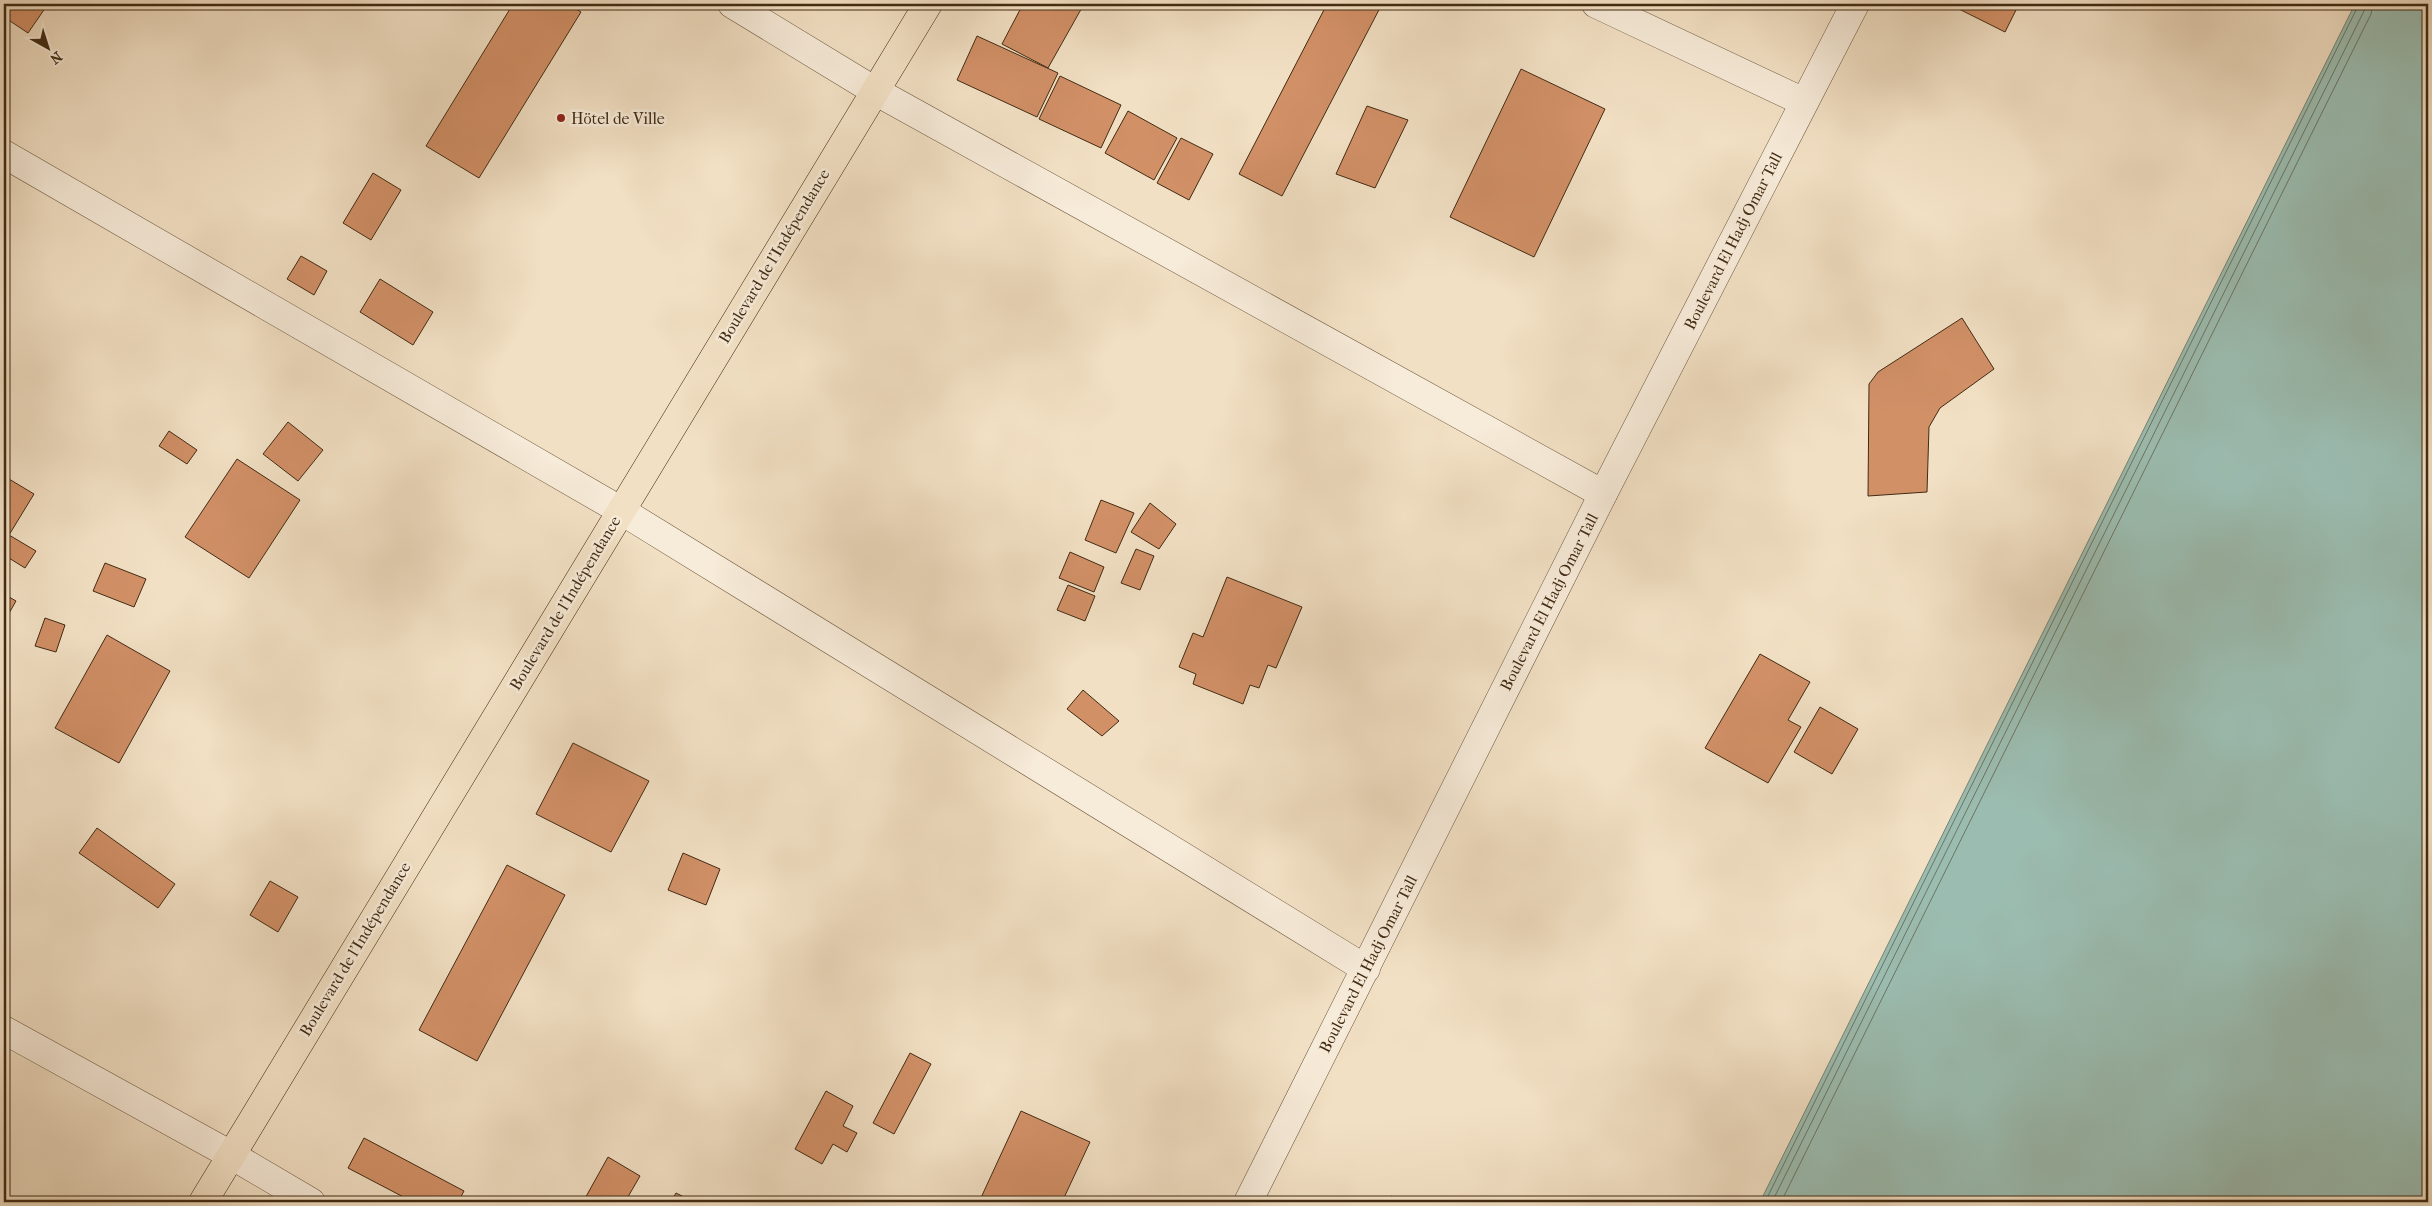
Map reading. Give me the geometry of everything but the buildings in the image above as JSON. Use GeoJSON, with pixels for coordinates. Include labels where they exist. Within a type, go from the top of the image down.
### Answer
{"type":"FeatureCollection","features":[{"type":"Feature","properties":{"kind":"highway","name":"Boulevard de l'Indépendance"},"geometry":{"type":"LineString","coordinates":[[203,1202],[620,510],[928,4]]}},
{"type":"Feature","properties":{"kind":"street"},"geometry":{"type":"LineString","coordinates":[[732,4],[875,91],[1603,494]]}},
{"type":"Feature","properties":{"kind":"street"},"geometry":{"type":"LineString","coordinates":[[1596,4],[1804,102]]}},
{"type":"Feature","properties":{"kind":"street","name":"Boulevard El Hadj Omar Tall"},"geometry":{"type":"LineString","coordinates":[[1248,1202],[1603,494],[1854,4]]}},
{"type":"Feature","properties":{"kind":"street"},"geometry":{"type":"LineString","coordinates":[[4,154],[620,510],[1366,969]]}},
{"type":"Feature","properties":{"kind":"street"},"geometry":{"type":"LineString","coordinates":[[4,1030],[231,1155],[311,1202]]}},
{"type":"Feature","properties":{"kind":"water"},"geometry":{"type":"Polygon","coordinates":[[[2355,4],[2428,4],[2428,1202],[1760,1202],[2355,4]]]}},
{"type":"Feature","properties":{"kind":"place","name":"Hötel de Ville"},"geometry":{"type":"Point","coordinates":[561,118]}}]}
